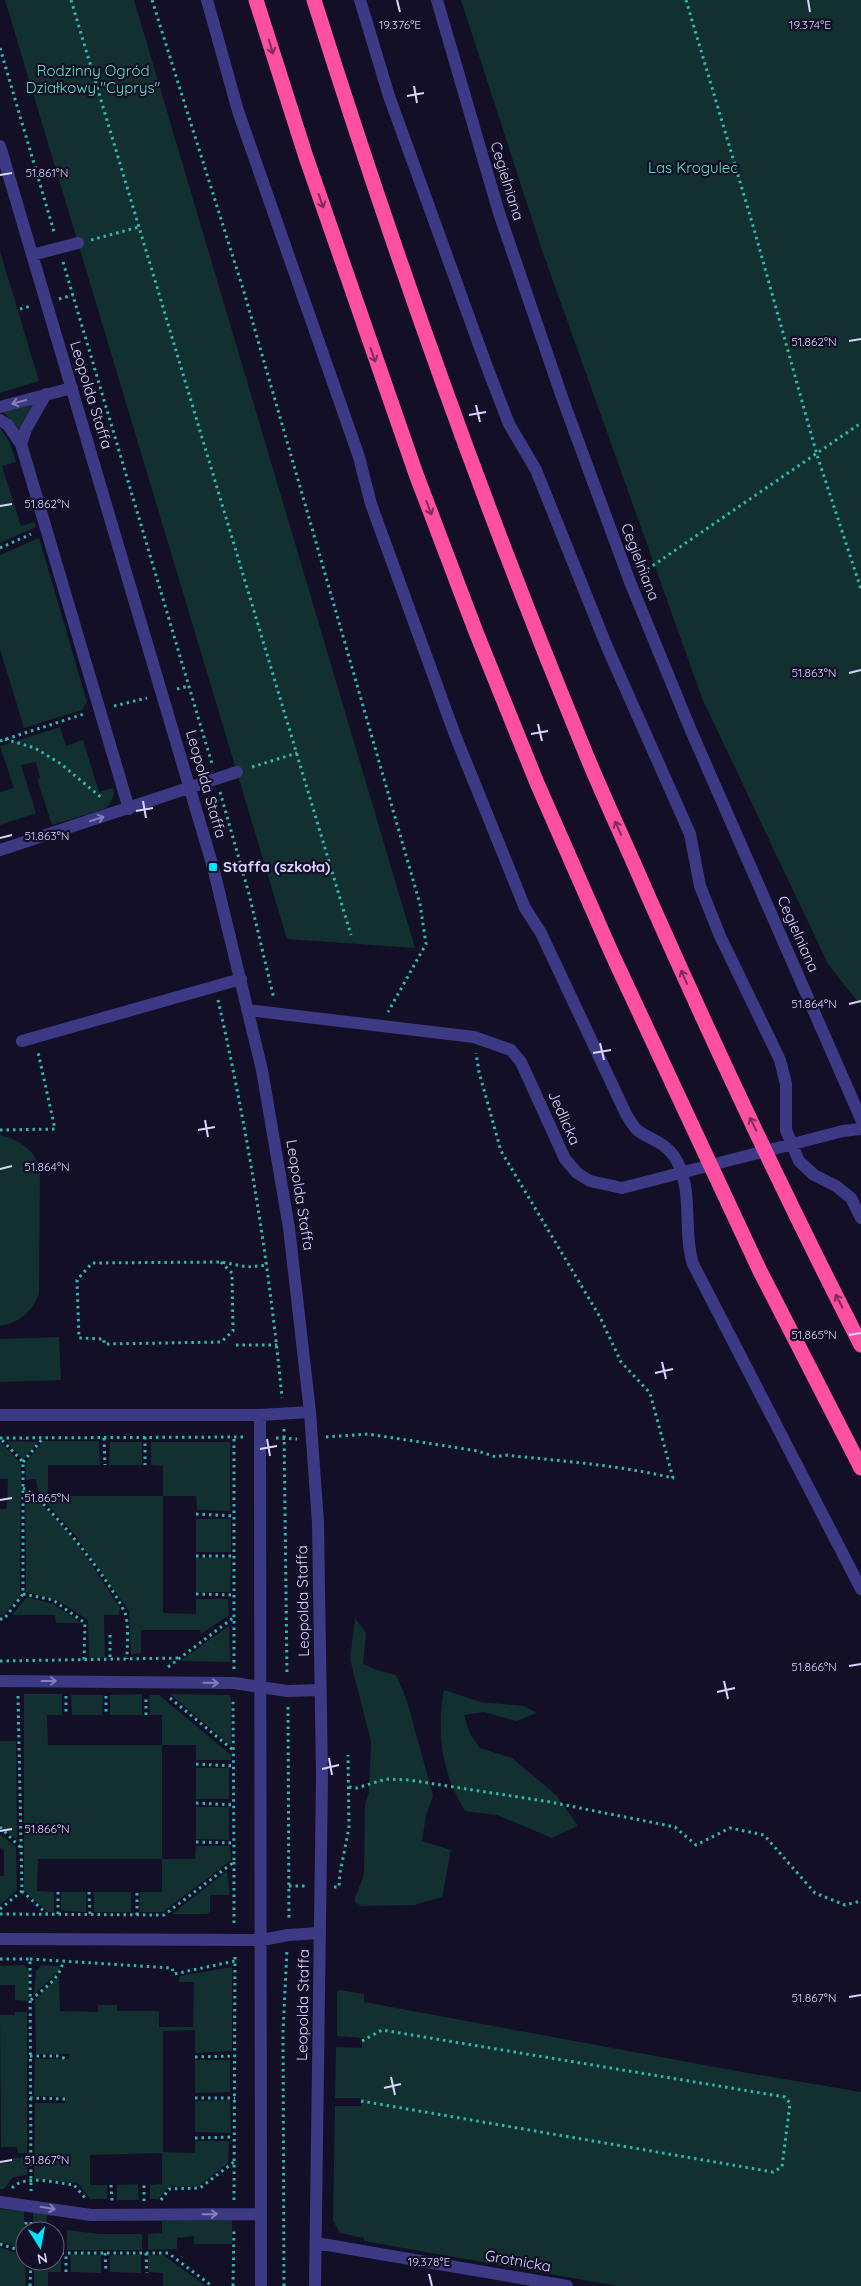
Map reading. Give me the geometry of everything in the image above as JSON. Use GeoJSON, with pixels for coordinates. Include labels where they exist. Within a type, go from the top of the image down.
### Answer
{"type":"FeatureCollection","features":[{"type":"Feature","properties":{"kind":"highway"},"geometry":{"type":"LineString","coordinates":[[256,0],[306,157],[416,474],[476,632],[538,784],[612,954],[758,1269],[861,1468]]}},
{"type":"Feature","properties":{"kind":"highway"},"geometry":{"type":"LineString","coordinates":[[314,0],[412,300],[480,484],[582,744],[695,1003],[802,1229],[861,1345]]}},
{"type":"Feature","properties":{"kind":"street"},"geometry":{"type":"LineString","coordinates":[[207,0],[238,111],[359,457],[371,504],[455,735],[525,908],[541,933],[626,1114],[638,1132],[659,1141],[673,1155],[682,1173],[687,1193],[688,1248],[693,1264],[861,1589]]}},
{"type":"Feature","properties":{"kind":"street"},"geometry":{"type":"LineString","coordinates":[[360,0],[389,96],[509,424],[536,470],[607,647],[690,834],[700,886],[720,936],[780,1060],[786,1084],[786,1130],[792,1145],[799,1160],[814,1176],[836,1186],[851,1198],[861,1218]]}},
{"type":"Feature","properties":{"kind":"street","name":"Cegielniana"},"geometry":{"type":"LineString","coordinates":[[437,0],[499,213],[563,400],[630,582],[692,734],[861,1118]]}},
{"type":"Feature","properties":{"kind":"street","name":"Leopolda Staffa"},"geometry":{"type":"LineString","coordinates":[[0,146],[213,867],[248,1010],[272,1122],[284,1196],[300,1310],[318,1523],[321,1690],[315,2286]]}},
{"type":"Feature","properties":{"kind":"street"},"geometry":{"type":"LineString","coordinates":[[32,255],[78,243]]}},
{"type":"Feature","properties":{"kind":"street"},"geometry":{"type":"LineString","coordinates":[[0,406],[72,388]]}},
{"type":"Feature","properties":{"kind":"street"},"geometry":{"type":"LineString","coordinates":[[21,444],[26,429],[46,394]]}},
{"type":"Feature","properties":{"kind":"street"},"geometry":{"type":"LineString","coordinates":[[0,420],[8,425],[21,444],[124,811]]}},
{"type":"Feature","properties":{"kind":"street"},"geometry":{"type":"LineString","coordinates":[[0,850],[124,811],[190,786],[237,772]]}},
{"type":"Feature","properties":{"kind":"street"},"geometry":{"type":"LineString","coordinates":[[22,1041],[241,979]]}},
{"type":"Feature","properties":{"kind":"street","name":"Jedlicka"},"geometry":{"type":"LineString","coordinates":[[248,1010],[474,1037],[511,1050],[521,1062],[565,1159],[577,1172],[590,1181],[622,1188],[843,1131],[861,1129]]}},
{"type":"Feature","properties":{"kind":"street"},"geometry":{"type":"LineString","coordinates":[[0,1415],[260,1414],[310,1412]]}},
{"type":"Feature","properties":{"kind":"street"},"geometry":{"type":"LineString","coordinates":[[260,1414],[261,2286]]}},
{"type":"Feature","properties":{"kind":"street"},"geometry":{"type":"LineString","coordinates":[[0,1681],[234,1683],[287,1690],[321,1690]]}},
{"type":"Feature","properties":{"kind":"street"},"geometry":{"type":"LineString","coordinates":[[0,1939],[234,1941],[262,1940],[288,1934],[320,1933]]}},
{"type":"Feature","properties":{"kind":"street"},"geometry":{"type":"LineString","coordinates":[[2,2197],[31,2206],[91,2214],[261,2214]]}},
{"type":"Feature","properties":{"kind":"street","name":"Grotnicka"},"geometry":{"type":"LineString","coordinates":[[316,2243],[567,2286]]}},
{"type":"Feature","properties":{"kind":"path"},"geometry":{"type":"LineString","coordinates":[[72,0],[351,935]]}},
{"type":"Feature","properties":{"kind":"path"},"geometry":{"type":"LineString","coordinates":[[152,0],[244,292],[420,904],[426,944],[381,1026]]}},
{"type":"Feature","properties":{"kind":"path"},"geometry":{"type":"LineString","coordinates":[[686,0],[754,229],[817,455],[861,588]]}},
{"type":"Feature","properties":{"kind":"path"},"geometry":{"type":"LineString","coordinates":[[0,48],[217,778],[249,894],[277,1013]]}},
{"type":"Feature","properties":{"kind":"path"},"geometry":{"type":"LineString","coordinates":[[78,243],[139,227]]}},
{"type":"Feature","properties":{"kind":"path"},"geometry":{"type":"LineString","coordinates":[[630,582],[861,423]]}},
{"type":"Feature","properties":{"kind":"path"},"geometry":{"type":"LineString","coordinates":[[0,548],[45,528]]}},
{"type":"Feature","properties":{"kind":"path"},"geometry":{"type":"LineString","coordinates":[[4,739],[35,748],[61,764],[124,811]]}},
{"type":"Feature","properties":{"kind":"path"},"geometry":{"type":"LineString","coordinates":[[237,772],[297,753]]}},
{"type":"Feature","properties":{"kind":"path"},"geometry":{"type":"LineString","coordinates":[[217,994],[251,1160],[268,1265],[282,1402]]}},
{"type":"Feature","properties":{"kind":"path"},"geometry":{"type":"LineString","coordinates":[[0,1438],[261,1437],[285,1439],[368,1434],[478,1451],[496,1456],[506,1455],[592,1464],[645,1471],[673,1478],[650,1393],[621,1362],[600,1317],[501,1151],[479,1072],[474,1037]]}},
{"type":"Feature","properties":{"kind":"path"},"geometry":{"type":"LineString","coordinates":[[0,1130],[55,1129],[37,1048]]}},
{"type":"Feature","properties":{"kind":"path"},"geometry":{"type":"LineString","coordinates":[[221,1262],[232,1273],[233,1331],[221,1342],[104,1344],[104,1339],[79,1338],[77,1280],[92,1263],[221,1262],[247,1267],[268,1265]]}},
{"type":"Feature","properties":{"kind":"path"},"geometry":{"type":"LineString","coordinates":[[236,1345],[277,1346]]}},
{"type":"Feature","properties":{"kind":"path"},"geometry":{"type":"LineString","coordinates":[[284,1424],[287,1677]]}},
{"type":"Feature","properties":{"kind":"path"},"geometry":{"type":"LineString","coordinates":[[0,1619],[4,1619],[23,1594],[22,1462],[44,1437]]}},
{"type":"Feature","properties":{"kind":"path"},"geometry":{"type":"LineString","coordinates":[[145,1437],[145,1465]]}},
{"type":"Feature","properties":{"kind":"path"},"geometry":{"type":"LineString","coordinates":[[233,2286],[235,2056],[234,1437]]}},
{"type":"Feature","properties":{"kind":"path"},"geometry":{"type":"LineString","coordinates":[[0,1438],[22,1462]]}},
{"type":"Feature","properties":{"kind":"path"},"geometry":{"type":"LineString","coordinates":[[104,1438],[105,1465]]}},
{"type":"Feature","properties":{"kind":"path"},"geometry":{"type":"LineString","coordinates":[[22,1488],[31,1492],[70,1533],[100,1573],[126,1614],[127,1659]]}},
{"type":"Feature","properties":{"kind":"path"},"geometry":{"type":"LineString","coordinates":[[196,1514],[234,1516]]}},
{"type":"Feature","properties":{"kind":"path"},"geometry":{"type":"LineString","coordinates":[[196,1556],[234,1556]]}},
{"type":"Feature","properties":{"kind":"path"},"geometry":{"type":"LineString","coordinates":[[23,1594],[53,1600],[85,1623],[85,1660]]}},
{"type":"Feature","properties":{"kind":"path"},"geometry":{"type":"LineString","coordinates":[[196,1594],[234,1595]]}},
{"type":"Feature","properties":{"kind":"path"},"geometry":{"type":"LineString","coordinates":[[110,1635],[110,1660]]}},
{"type":"Feature","properties":{"kind":"path"},"geometry":{"type":"LineString","coordinates":[[0,1661],[179,1658]]}},
{"type":"Feature","properties":{"kind":"path"},"geometry":{"type":"LineString","coordinates":[[18,1690],[22,1891],[47,1914]]}},
{"type":"Feature","properties":{"kind":"path"},"geometry":{"type":"LineString","coordinates":[[66,1690],[66,1715]]}},
{"type":"Feature","properties":{"kind":"path"},"geometry":{"type":"LineString","coordinates":[[106,1690],[106,1715]]}},
{"type":"Feature","properties":{"kind":"path"},"geometry":{"type":"LineString","coordinates":[[146,1691],[146,1715]]}},
{"type":"Feature","properties":{"kind":"path"},"geometry":{"type":"LineString","coordinates":[[288,1719],[289,1915]]}},
{"type":"Feature","properties":{"kind":"path"},"geometry":{"type":"LineString","coordinates":[[196,1764],[234,1766]]}},
{"type":"Feature","properties":{"kind":"path"},"geometry":{"type":"LineString","coordinates":[[349,1787],[357,1788],[386,1779],[408,1780],[550,1802],[675,1827],[696,1845],[730,1828],[764,1835],[815,1893],[845,1905],[861,1901]]}},
{"type":"Feature","properties":{"kind":"path"},"geometry":{"type":"LineString","coordinates":[[196,1803],[234,1805]]}},
{"type":"Feature","properties":{"kind":"path"},"geometry":{"type":"LineString","coordinates":[[0,1827],[21,1847]]}},
{"type":"Feature","properties":{"kind":"path"},"geometry":{"type":"LineString","coordinates":[[196,1842],[234,1843]]}},
{"type":"Feature","properties":{"kind":"path"},"geometry":{"type":"LineString","coordinates":[[0,1914],[164,1915],[234,1862]]}},
{"type":"Feature","properties":{"kind":"path"},"geometry":{"type":"LineString","coordinates":[[0,1909],[22,1891]]}},
{"type":"Feature","properties":{"kind":"path"},"geometry":{"type":"LineString","coordinates":[[58,1892],[58,1914]]}},
{"type":"Feature","properties":{"kind":"path"},"geometry":{"type":"LineString","coordinates":[[89,1892],[90,1914]]}},
{"type":"Feature","properties":{"kind":"path"},"geometry":{"type":"LineString","coordinates":[[137,1892],[137,1915]]}},
{"type":"Feature","properties":{"kind":"path"},"geometry":{"type":"LineString","coordinates":[[284,2286],[283,2034],[287,1950]]}},
{"type":"Feature","properties":{"kind":"path"},"geometry":{"type":"LineString","coordinates":[[0,1960],[30,1959],[172,1968],[174,1974],[235,1961]]}},
{"type":"Feature","properties":{"kind":"path"},"geometry":{"type":"LineString","coordinates":[[30,1959],[31,2221]]}},
{"type":"Feature","properties":{"kind":"path"},"geometry":{"type":"LineString","coordinates":[[30,2001],[58,1975],[62,1969],[63,1961]]}},
{"type":"Feature","properties":{"kind":"path"},"geometry":{"type":"LineString","coordinates":[[361,2101],[773,2172],[782,2167],[790,2103],[785,2097],[382,2030],[362,2041]]}},
{"type":"Feature","properties":{"kind":"path"},"geometry":{"type":"LineString","coordinates":[[30,2056],[59,2056],[66,2059]]}},
{"type":"Feature","properties":{"kind":"path"},"geometry":{"type":"LineString","coordinates":[[195,2056],[235,2056]]}},
{"type":"Feature","properties":{"kind":"path"},"geometry":{"type":"LineString","coordinates":[[30,2098],[66,2099]]}},
{"type":"Feature","properties":{"kind":"path"},"geometry":{"type":"LineString","coordinates":[[195,2098],[234,2098]]}},
{"type":"Feature","properties":{"kind":"path"},"geometry":{"type":"LineString","coordinates":[[195,2138],[234,2137]]}},
{"type":"Feature","properties":{"kind":"path"},"geometry":{"type":"LineString","coordinates":[[136,2202],[161,2201],[169,2189],[200,2188],[234,2162]]}},
{"type":"Feature","properties":{"kind":"path"},"geometry":{"type":"LineString","coordinates":[[2,2197],[19,2182],[31,2181],[74,2185],[88,2201]]}},
{"type":"Feature","properties":{"kind":"path"},"geometry":{"type":"LineString","coordinates":[[112,2185],[112,2202]]}},
{"type":"Feature","properties":{"kind":"path"},"geometry":{"type":"LineString","coordinates":[[144,2185],[144,2201]]}},
{"type":"Feature","properties":{"kind":"path"},"geometry":{"type":"LineString","coordinates":[[104,2201],[120,2202]]}},
{"type":"Feature","properties":{"kind":"path"},"geometry":{"type":"LineString","coordinates":[[0,2244],[15,2249]]}},
{"type":"Feature","properties":{"kind":"path"},"geometry":{"type":"LineString","coordinates":[[66,2272],[66,2253],[168,2253],[212,2286]]}},
{"type":"Feature","properties":{"kind":"path"},"geometry":{"type":"LineString","coordinates":[[105,2253],[106,2272]]}},
{"type":"Feature","properties":{"kind":"path"},"geometry":{"type":"LineString","coordinates":[[146,2253],[147,2273]]}},
{"type":"Feature","properties":{"kind":"path"},"geometry":{"type":"LineString","coordinates":[[30,2286],[31,2271]]}},
{"type":"Feature","properties":{"kind":"green space","name":"Rodzinny Ogród Działkowy \"Cyprys\""},"geometry":{"type":"Polygon","coordinates":[[[5,0],[134,0],[415,948],[287,939],[5,0]]]}},
{"type":"Feature","properties":{"kind":"green space","name":"Las Krogulec"},"geometry":{"type":"Polygon","coordinates":[[[461,0],[861,0],[861,1006],[828,964],[702,698],[542,250],[461,0]]]}},
{"type":"Feature","properties":{"kind":"green space"},"geometry":{"type":"Polygon","coordinates":[[[0,251],[39,381],[0,393],[0,251]]]}},
{"type":"Feature","properties":{"kind":"green space"},"geometry":{"type":"Polygon","coordinates":[[[33,404],[19,429],[3,412],[33,404]]]}},
{"type":"Feature","properties":{"kind":"green space"},"geometry":{"type":"Polygon","coordinates":[[[0,428],[9,441],[16,462],[2,466],[21,526],[34,522],[36,527],[0,543],[0,428]]]}},
{"type":"Feature","properties":{"kind":"green space"},"geometry":{"type":"Polygon","coordinates":[[[39,538],[87,702],[82,710],[24,728],[0,649],[0,555],[39,538]]]}},
{"type":"Feature","properties":{"kind":"green space"},"geometry":{"type":"Polygon","coordinates":[[[60,727],[66,746],[83,740],[99,792],[113,788],[111,802],[105,809],[52,825],[37,779],[40,778],[36,762],[21,765],[36,813],[0,825],[0,792],[14,788],[0,746],[60,727]]]}},
{"type":"Feature","properties":{"kind":"green space"},"geometry":{"type":"Polygon","coordinates":[[[0,1135],[25,1146],[34,1156],[40,1170],[39,1294],[33,1306],[24,1316],[7,1325],[0,1326],[0,1135]]]}},
{"type":"Feature","properties":{"kind":"green space"},"geometry":{"type":"Polygon","coordinates":[[[59,1337],[61,1380],[0,1382],[0,1339],[59,1337]]]}},
{"type":"Feature","properties":{"kind":"green space"},"geometry":{"type":"Polygon","coordinates":[[[0,1441],[21,1464],[20,1595],[4,1615],[0,1615],[0,1509],[7,1509],[8,1479],[0,1479],[0,1441]]]}},
{"type":"Feature","properties":{"kind":"green space"},"geometry":{"type":"Polygon","coordinates":[[[7,1441],[38,1442],[23,1460],[7,1441]]]}},
{"type":"Feature","properties":{"kind":"green space"},"geometry":{"type":"Polygon","coordinates":[[[43,1441],[99,1441],[100,1465],[48,1465],[48,1496],[163,1496],[163,1613],[196,1614],[196,1599],[228,1599],[229,1615],[201,1634],[200,1630],[141,1630],[141,1653],[131,1655],[129,1611],[75,1535],[39,1495],[36,1479],[26,1480],[25,1464],[43,1441]]]}},
{"type":"Feature","properties":{"kind":"green space"},"geometry":{"type":"Polygon","coordinates":[[[110,1442],[142,1442],[142,1465],[109,1465],[110,1442]]]}},
{"type":"Feature","properties":{"kind":"green space"},"geometry":{"type":"Polygon","coordinates":[[[151,1442],[230,1442],[230,1511],[197,1510],[196,1496],[163,1496],[163,1466],[151,1465],[151,1442]]]}},
{"type":"Feature","properties":{"kind":"green space"},"geometry":{"type":"Polygon","coordinates":[[[25,1492],[40,1503],[66,1530],[120,1608],[119,1615],[104,1615],[105,1657],[89,1658],[88,1620],[57,1600],[26,1592],[25,1492]]]}},
{"type":"Feature","properties":{"kind":"green space"},"geometry":{"type":"Polygon","coordinates":[[[196,1519],[231,1519],[231,1552],[196,1552],[196,1519]]]}},
{"type":"Feature","properties":{"kind":"green space"},"geometry":{"type":"Polygon","coordinates":[[[196,1558],[231,1558],[230,1592],[196,1592],[196,1558]]]}},
{"type":"Feature","properties":{"kind":"green space"},"geometry":{"type":"Polygon","coordinates":[[[27,1597],[53,1604],[81,1623],[56,1623],[55,1615],[12,1615],[27,1597]]]}},
{"type":"Feature","properties":{"kind":"green space"},"geometry":{"type":"Polygon","coordinates":[[[355,1618],[366,1633],[363,1664],[396,1675],[406,1698],[433,1795],[426,1816],[422,1841],[451,1850],[442,1897],[415,1905],[361,1906],[354,1901],[364,1874],[365,1804],[369,1792],[371,1742],[350,1659],[355,1618]]]}},
{"type":"Feature","properties":{"kind":"green space"},"geometry":{"type":"Polygon","coordinates":[[[229,1626],[230,1662],[180,1661],[229,1626]]]}},
{"type":"Feature","properties":{"kind":"green space"},"geometry":{"type":"Polygon","coordinates":[[[444,1690],[481,1702],[524,1706],[537,1713],[516,1721],[484,1712],[464,1715],[470,1734],[480,1748],[512,1758],[556,1795],[578,1826],[552,1838],[497,1815],[465,1811],[451,1782],[443,1752],[441,1721],[444,1690]]]}},
{"type":"Feature","properties":{"kind":"green space"},"geometry":{"type":"Polygon","coordinates":[[[24,1694],[62,1694],[62,1715],[47,1715],[48,1745],[162,1745],[162,1859],[38,1859],[37,1891],[54,1892],[54,1912],[48,1912],[24,1890],[24,1694]]]}},
{"type":"Feature","properties":{"kind":"green space"},"geometry":{"type":"Polygon","coordinates":[[[142,1694],[142,1715],[110,1715],[110,1695],[142,1694]]]}},
{"type":"Feature","properties":{"kind":"green space"},"geometry":{"type":"Polygon","coordinates":[[[170,1694],[231,1695],[231,1746],[170,1694]]]}},
{"type":"Feature","properties":{"kind":"green space"},"geometry":{"type":"Polygon","coordinates":[[[71,1695],[103,1695],[102,1715],[72,1715],[71,1695]]]}},
{"type":"Feature","properties":{"kind":"green space"},"geometry":{"type":"Polygon","coordinates":[[[149,1695],[159,1695],[231,1755],[231,1760],[196,1760],[196,1745],[162,1745],[162,1715],[150,1715],[149,1695]]]}},
{"type":"Feature","properties":{"kind":"green space"},"geometry":{"type":"Polygon","coordinates":[[[0,1741],[16,1741],[17,1841],[0,1824],[0,1741]]]}},
{"type":"Feature","properties":{"kind":"green space"},"geometry":{"type":"Polygon","coordinates":[[[196,1768],[229,1768],[229,1799],[196,1799],[196,1768]]]}},
{"type":"Feature","properties":{"kind":"green space"},"geometry":{"type":"Polygon","coordinates":[[[196,1807],[229,1807],[229,1840],[196,1839],[196,1807]]]}},
{"type":"Feature","properties":{"kind":"green space"},"geometry":{"type":"Polygon","coordinates":[[[0,1834],[16,1847],[17,1890],[0,1905],[0,1876],[4,1876],[4,1849],[0,1848],[0,1834]]]}},
{"type":"Feature","properties":{"kind":"green space"},"geometry":{"type":"Polygon","coordinates":[[[196,1846],[230,1846],[231,1860],[163,1912],[139,1912],[140,1892],[162,1892],[162,1859],[195,1859],[196,1846]]]}},
{"type":"Feature","properties":{"kind":"green space"},"geometry":{"type":"Polygon","coordinates":[[[227,1871],[230,1895],[210,1895],[210,1912],[207,1914],[172,1914],[227,1871]]]}},
{"type":"Feature","properties":{"kind":"green space"},"geometry":{"type":"Polygon","coordinates":[[[61,1892],[86,1892],[86,1912],[61,1911],[61,1892]]]}},
{"type":"Feature","properties":{"kind":"green space"},"geometry":{"type":"Polygon","coordinates":[[[94,1892],[131,1892],[131,1912],[94,1912],[94,1892]]]}},
{"type":"Feature","properties":{"kind":"green space"},"geometry":{"type":"Polygon","coordinates":[[[24,1965],[29,1972],[28,2001],[15,2000],[15,1985],[0,1985],[0,1966],[24,1965]]]}},
{"type":"Feature","properties":{"kind":"green space"},"geometry":{"type":"Polygon","coordinates":[[[41,1965],[59,1966],[60,1970],[34,1994],[36,1971],[41,1965]]]}},
{"type":"Feature","properties":{"kind":"green space"},"geometry":{"type":"Polygon","coordinates":[[[232,1967],[232,2051],[195,2053],[195,2030],[163,2031],[163,2152],[195,2153],[195,2141],[229,2141],[228,2163],[199,2186],[169,2187],[158,2199],[150,2199],[150,2185],[162,2184],[162,2153],[90,2155],[90,2185],[107,2185],[107,2199],[90,2199],[78,2183],[34,2179],[35,2103],[65,2103],[66,2097],[34,2096],[35,2059],[68,2059],[69,2054],[36,2054],[35,2000],[59,1976],[60,2011],[98,2012],[98,2005],[117,2005],[117,2011],[159,2011],[159,2027],[193,2027],[194,1982],[179,1982],[180,1976],[232,1967]]]}},
{"type":"Feature","properties":{"kind":"green space"},"geometry":{"type":"Polygon","coordinates":[[[337,1991],[364,1994],[364,2002],[742,2072],[861,2092],[861,2286],[617,2286],[364,2241],[364,2238],[340,2233],[333,2221],[335,2106],[361,2106],[361,2098],[335,2098],[336,2047],[362,2048],[362,2038],[337,2036],[337,1991]]]}},
{"type":"Feature","properties":{"kind":"green space"},"geometry":{"type":"Polygon","coordinates":[[[15,2012],[27,2012],[27,2153],[18,2153],[17,2147],[1,2147],[0,2015],[15,2015],[15,2012]]]}},
{"type":"Feature","properties":{"kind":"green space"},"geometry":{"type":"Polygon","coordinates":[[[195,2060],[230,2060],[230,2092],[195,2093],[195,2060]]]}},
{"type":"Feature","properties":{"kind":"green space"},"geometry":{"type":"Polygon","coordinates":[[[230,2100],[231,2133],[195,2132],[195,2101],[230,2100]]]}},
{"type":"Feature","properties":{"kind":"green space"},"geometry":{"type":"Polygon","coordinates":[[[27,2157],[27,2175],[13,2177],[4,2189],[0,2189],[0,2163],[10,2163],[10,2158],[27,2157]]]}},
{"type":"Feature","properties":{"kind":"green space"},"geometry":{"type":"Polygon","coordinates":[[[138,2184],[139,2200],[117,2200],[117,2185],[138,2184]]]}},
{"type":"Feature","properties":{"kind":"green space"},"geometry":{"type":"Polygon","coordinates":[[[0,2209],[24,2211],[24,2221],[15,2221],[15,2246],[0,2241],[0,2209]]]}},
{"type":"Feature","properties":{"kind":"green space"},"geometry":{"type":"Polygon","coordinates":[[[33,2213],[47,2214],[46,2221],[33,2221],[33,2213]]]}},
{"type":"Feature","properties":{"kind":"green space"},"geometry":{"type":"Polygon","coordinates":[[[232,2220],[232,2244],[194,2244],[194,2236],[177,2238],[177,2249],[148,2250],[148,2234],[162,2233],[162,2221],[232,2220]]]}},
{"type":"Feature","properties":{"kind":"green space"},"geometry":{"type":"Polygon","coordinates":[[[67,2230],[99,2234],[142,2234],[142,2250],[67,2250],[67,2230]]]}},
{"type":"Feature","properties":{"kind":"green space"},"geometry":{"type":"Polygon","coordinates":[[[0,2247],[15,2252],[15,2271],[26,2271],[26,2286],[0,2286],[0,2247]]]}},
{"type":"Feature","properties":{"kind":"green space"},"geometry":{"type":"Polygon","coordinates":[[[70,2254],[101,2255],[101,2273],[71,2272],[70,2254]]]}},
{"type":"Feature","properties":{"kind":"green space"},"geometry":{"type":"Polygon","coordinates":[[[110,2255],[141,2255],[141,2273],[110,2272],[110,2255]]]}},
{"type":"Feature","properties":{"kind":"green space"},"geometry":{"type":"Polygon","coordinates":[[[148,2255],[163,2255],[206,2286],[163,2286],[163,2273],[149,2272],[148,2255]]]}},
{"type":"Feature","properties":{"kind":"green space"},"geometry":{"type":"Polygon","coordinates":[[[34,2271],[61,2271],[48,2272],[48,2286],[34,2286],[34,2271]]]}},
{"type":"Feature","properties":{"kind":"place","name":"Staffa (szkoła)"},"geometry":{"type":"Point","coordinates":[213,867]}}]}
